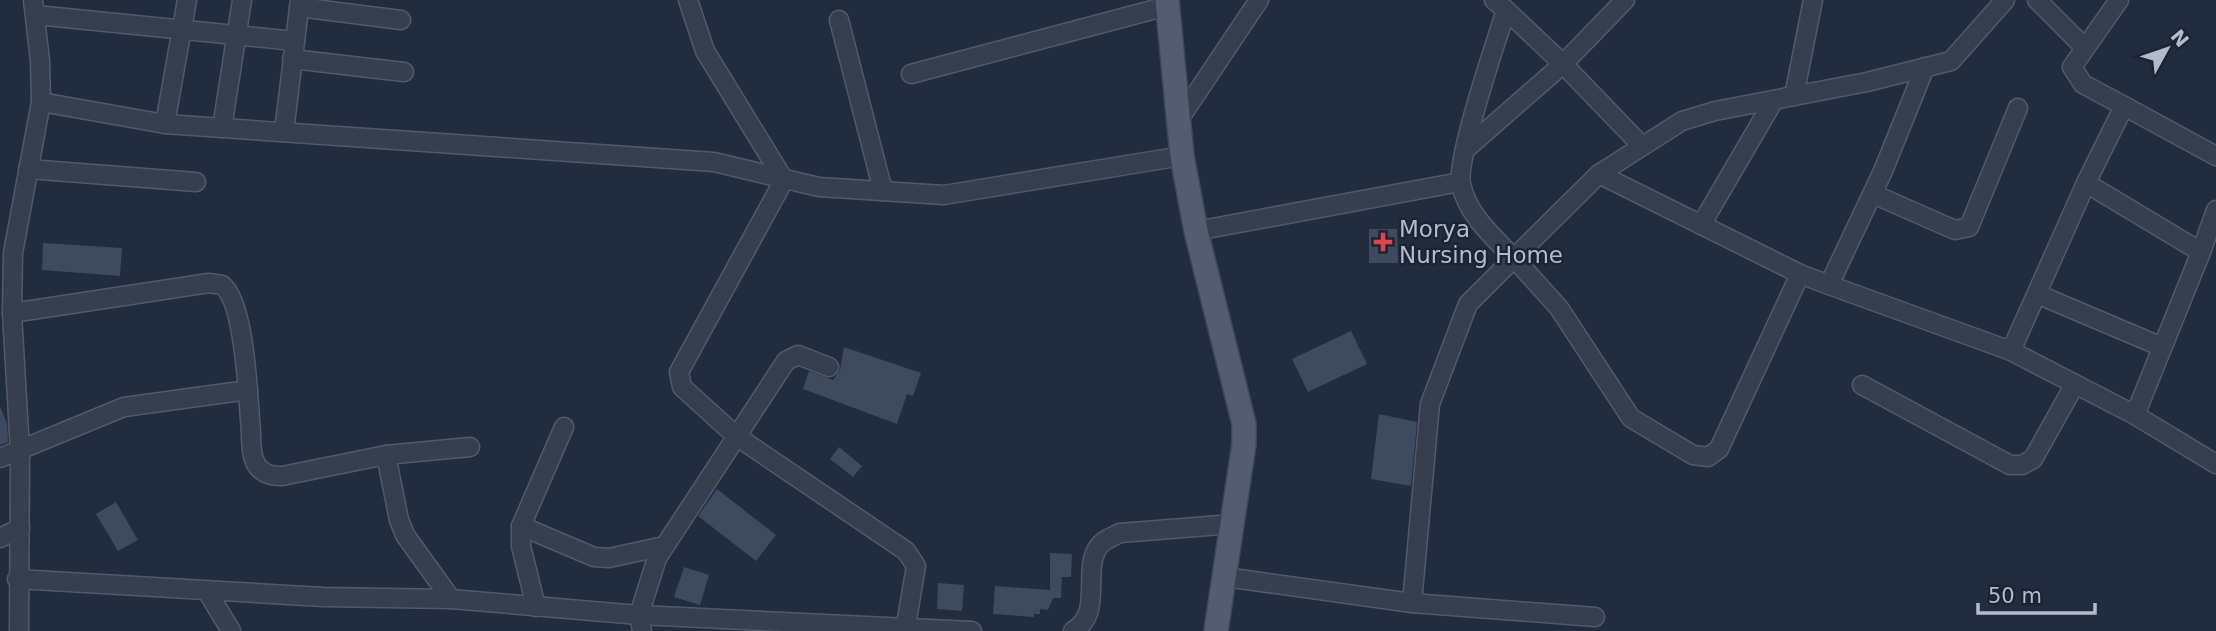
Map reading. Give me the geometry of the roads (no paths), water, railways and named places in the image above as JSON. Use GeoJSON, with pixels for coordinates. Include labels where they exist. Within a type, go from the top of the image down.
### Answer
{"type":"FeatureCollection","features":[{"type":"Feature","properties":{"kind":"main road"},"geometry":{"type":"LineString","coordinates":[[1167,3],[1181,118],[1182,156],[1196,231],[1244,424],[1244,444],[1216,631]]}},
{"type":"Feature","properties":{"kind":"street"},"geometry":{"type":"LineString","coordinates":[[165,124],[187,0]]}},
{"type":"Feature","properties":{"kind":"street"},"geometry":{"type":"LineString","coordinates":[[222,128],[242,0]]}},
{"type":"Feature","properties":{"kind":"street"},"geometry":{"type":"LineString","coordinates":[[688,0],[705,51],[784,180]]}},
{"type":"Feature","properties":{"kind":"street"},"geometry":{"type":"LineString","coordinates":[[1181,118],[1259,0]]}},
{"type":"Feature","properties":{"kind":"street"},"geometry":{"type":"LineString","coordinates":[[1467,148],[1563,64],[1625,0]]}},
{"type":"Feature","properties":{"kind":"street"},"geometry":{"type":"LineString","coordinates":[[1794,96],[1813,0]]}},
{"type":"Feature","properties":{"kind":"street"},"geometry":{"type":"LineString","coordinates":[[1412,603],[1430,404],[1468,304],[1599,174],[1682,121],[1715,111],[1951,61],[2006,0]]}},
{"type":"Feature","properties":{"kind":"street"},"geometry":{"type":"LineString","coordinates":[[2038,0],[2084,47]]}},
{"type":"Feature","properties":{"kind":"street"},"geometry":{"type":"LineString","coordinates":[[2119,0],[2072,67],[2075,75],[2083,84],[2216,156]]}},
{"type":"Feature","properties":{"kind":"street"},"geometry":{"type":"LineString","coordinates":[[911,74],[1167,3]]}},
{"type":"Feature","properties":{"kind":"street"},"geometry":{"type":"LineString","coordinates":[[284,132],[300,4],[401,20]]}},
{"type":"Feature","properties":{"kind":"street"},"geometry":{"type":"LineString","coordinates":[[1500,5],[1563,64],[1641,145]]}},
{"type":"Feature","properties":{"kind":"street"},"geometry":{"type":"LineString","coordinates":[[1500,5],[1460,183],[1474,215],[1559,308],[1631,418],[1693,455],[1708,457],[1719,449],[1800,274]]}},
{"type":"Feature","properties":{"kind":"street"},"geometry":{"type":"LineString","coordinates":[[19,631],[17,579],[20,451],[7,355],[12,313],[6,287],[41,102],[34,8],[235,35],[293,50],[404,72]]}},
{"type":"Feature","properties":{"kind":"street"},"geometry":{"type":"LineString","coordinates":[[839,20],[883,191]]}},
{"type":"Feature","properties":{"kind":"street"},"geometry":{"type":"LineString","coordinates":[[1829,285],[1873,194],[1925,67]]}},
{"type":"Feature","properties":{"kind":"street"},"geometry":{"type":"LineString","coordinates":[[1701,225],[1773,100]]}},
{"type":"Feature","properties":{"kind":"street"},"geometry":{"type":"LineString","coordinates":[[41,102],[165,124],[714,162],[757,170],[784,180],[819,187],[944,195],[1182,156]]}},
{"type":"Feature","properties":{"kind":"street"},"geometry":{"type":"LineString","coordinates":[[2011,351],[2086,183],[2124,106]]}},
{"type":"Feature","properties":{"kind":"street"},"geometry":{"type":"LineString","coordinates":[[1873,194],[1955,230],[1969,227],[2018,108]]}},
{"type":"Feature","properties":{"kind":"street"},"geometry":{"type":"LineString","coordinates":[[28,169],[196,182]]}},
{"type":"Feature","properties":{"kind":"street"},"geometry":{"type":"LineString","coordinates":[[1599,174],[1800,274],[2011,351],[2135,415],[2216,464]]}},
{"type":"Feature","properties":{"kind":"street"},"geometry":{"type":"LineString","coordinates":[[784,180],[678,372],[682,387],[736,436],[905,551],[916,566],[905,629]]}},
{"type":"Feature","properties":{"kind":"street"},"geometry":{"type":"LineString","coordinates":[[1196,231],[1460,183]]}},
{"type":"Feature","properties":{"kind":"street"},"geometry":{"type":"LineString","coordinates":[[2086,183],[2201,251]]}},
{"type":"Feature","properties":{"kind":"street"},"geometry":{"type":"LineString","coordinates":[[2135,415],[2216,210]]}},
{"type":"Feature","properties":{"kind":"street"},"geometry":{"type":"LineString","coordinates":[[12,313],[209,283],[222,285],[234,301],[248,390],[253,458],[260,469],[270,476],[386,455],[470,447]]}},
{"type":"Feature","properties":{"kind":"street"},"geometry":{"type":"LineString","coordinates":[[2036,294],[2162,347]]}},
{"type":"Feature","properties":{"kind":"street"},"geometry":{"type":"LineString","coordinates":[[640,623],[649,575],[664,546],[786,361],[798,355],[829,367]]}},
{"type":"Feature","properties":{"kind":"street"},"geometry":{"type":"LineString","coordinates":[[1862,385],[2010,465],[2022,465],[2033,459],[2076,384]]}},
{"type":"Feature","properties":{"kind":"street"},"geometry":{"type":"LineString","coordinates":[[0,458],[124,407],[248,390]]}},
{"type":"Feature","properties":{"kind":"street"},"geometry":{"type":"LineString","coordinates":[[536,607],[521,546],[521,526],[564,427]]}},
{"type":"Feature","properties":{"kind":"street"},"geometry":{"type":"LineString","coordinates":[[386,455],[398,520],[405,535],[451,599]]}},
{"type":"Feature","properties":{"kind":"street"},"geometry":{"type":"LineString","coordinates":[[1073,631],[1080,627],[1089,611],[1096,550],[1104,541],[1120,533],[1233,524]]}},
{"type":"Feature","properties":{"kind":"street"},"geometry":{"type":"LineString","coordinates":[[521,526],[594,557],[610,558],[664,546]]}},
{"type":"Feature","properties":{"kind":"street"},"geometry":{"type":"LineString","coordinates":[[0,538],[20,528]]}},
{"type":"Feature","properties":{"kind":"street"},"geometry":{"type":"LineString","coordinates":[[1225,577],[1412,603],[1595,617]]}},
{"type":"Feature","properties":{"kind":"street"},"geometry":{"type":"LineString","coordinates":[[17,579],[323,597],[451,599],[536,607],[640,623],[972,631]]}},
{"type":"Feature","properties":{"kind":"street"},"geometry":{"type":"LineString","coordinates":[[207,591],[231,631]]}},
{"type":"Feature","properties":{"kind":"place","name":"Morya Nursing Home"},"geometry":{"type":"Point","coordinates":[1383,242]}}]}
